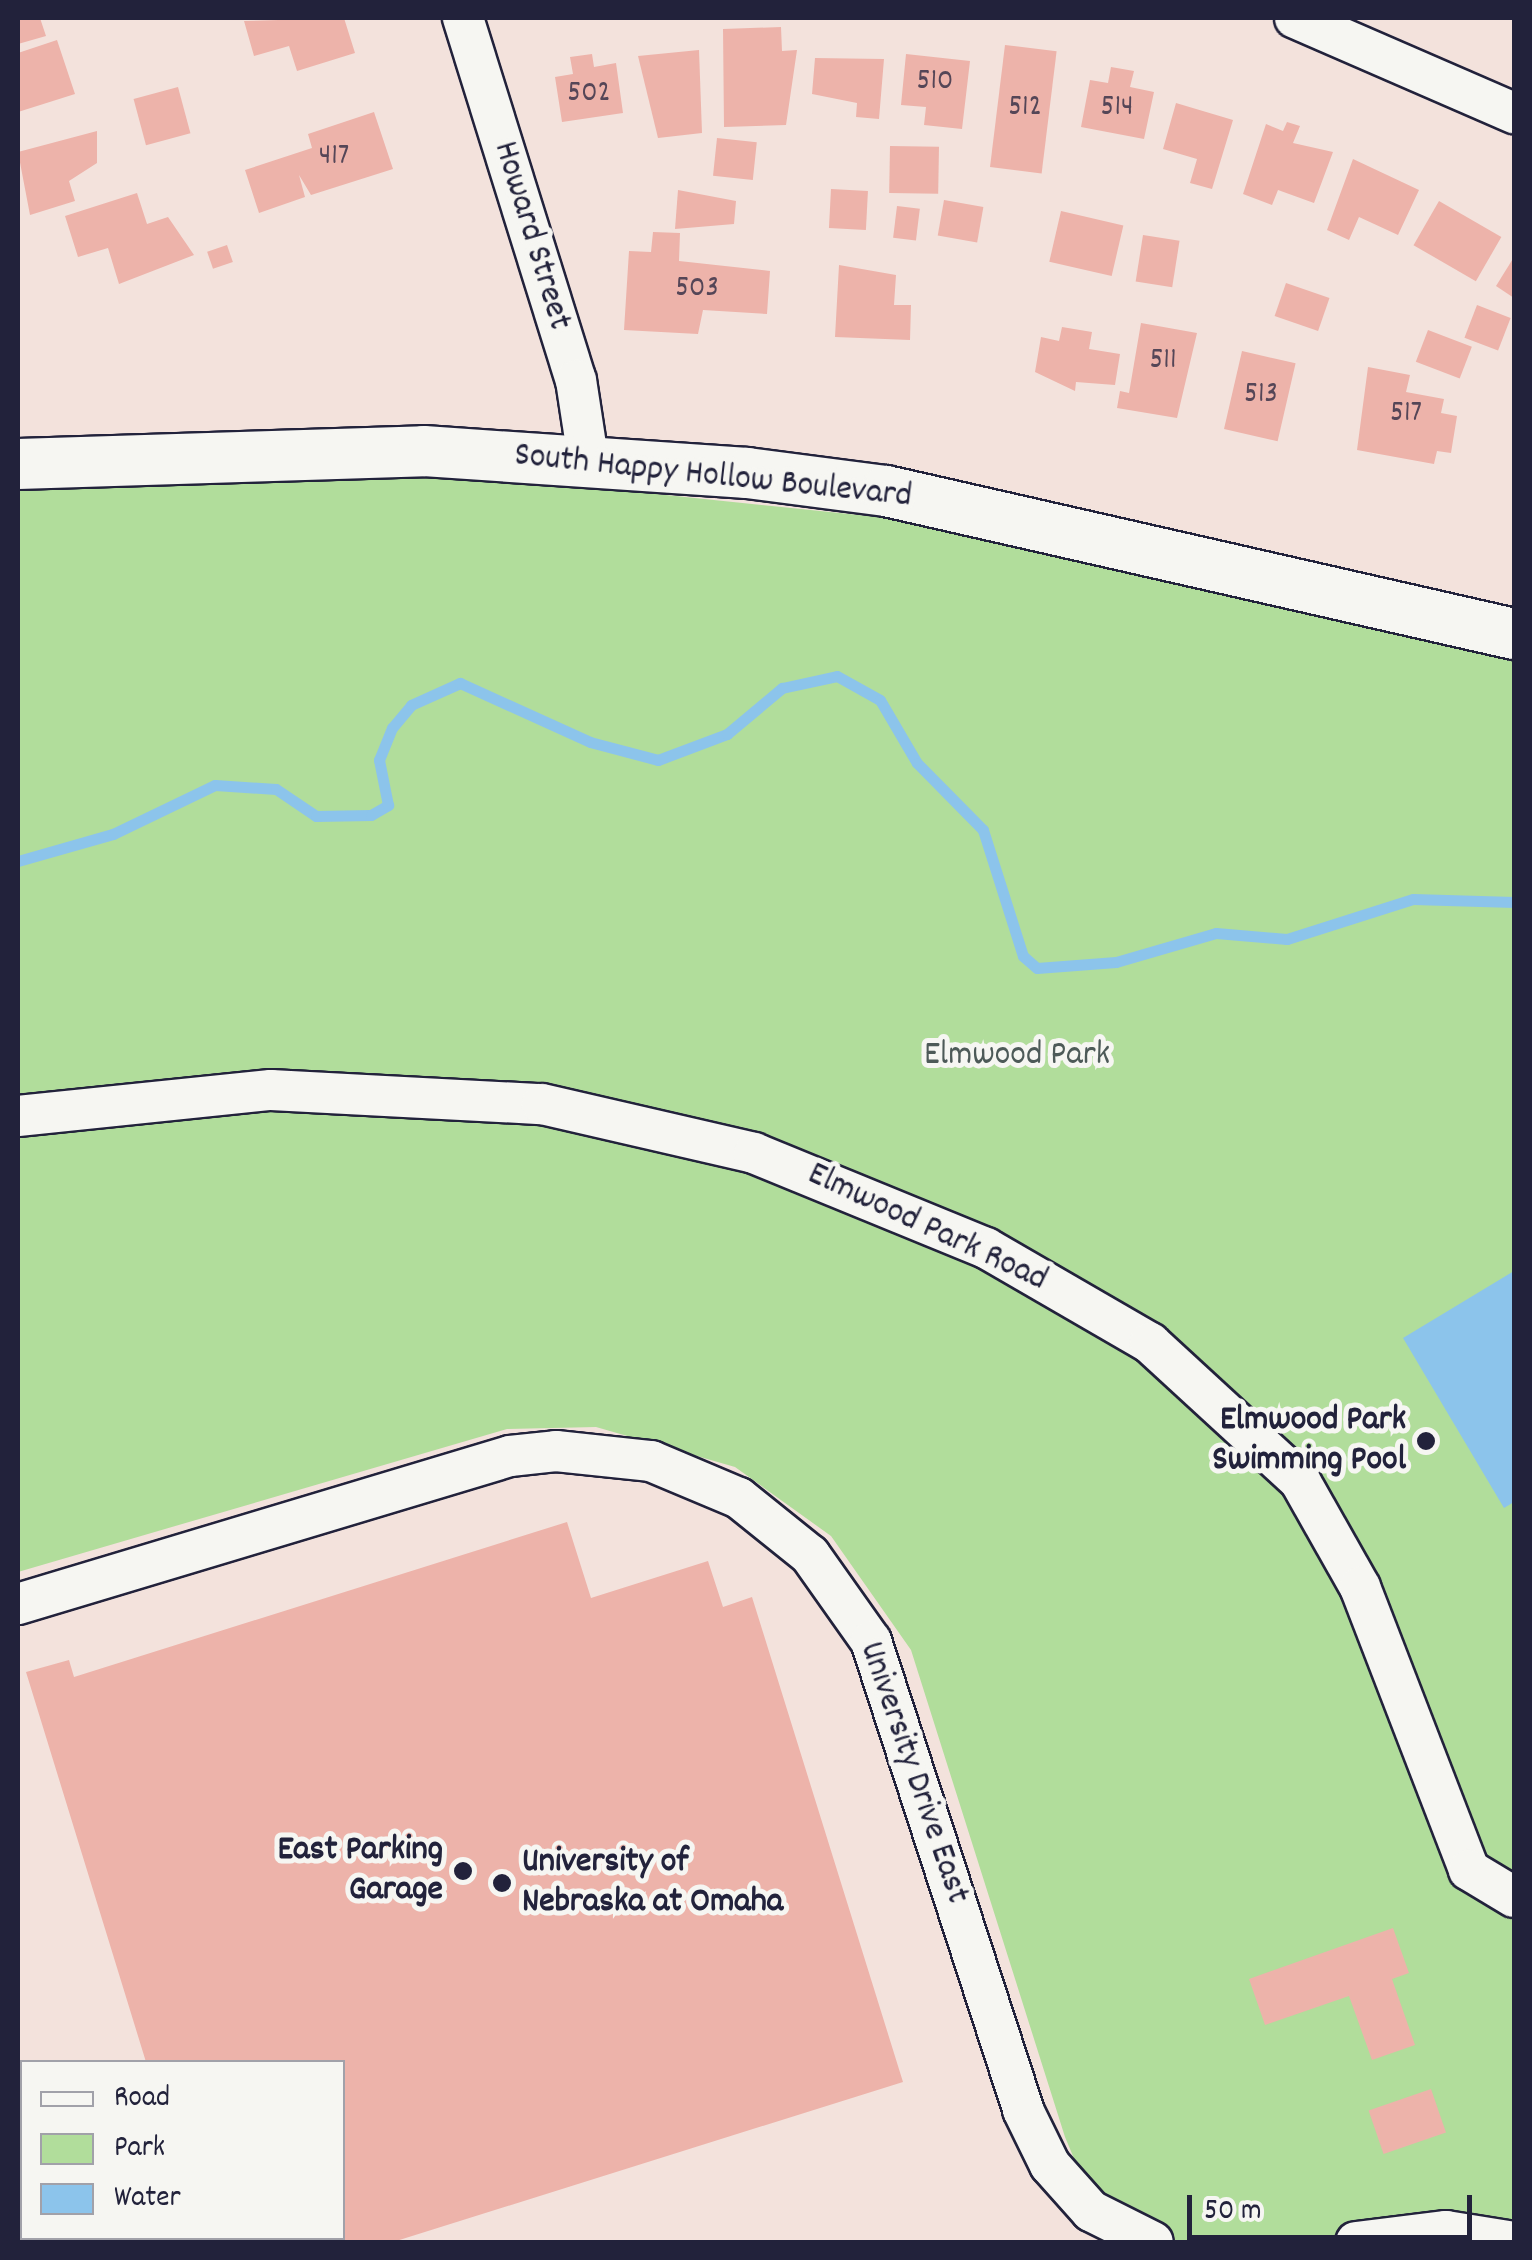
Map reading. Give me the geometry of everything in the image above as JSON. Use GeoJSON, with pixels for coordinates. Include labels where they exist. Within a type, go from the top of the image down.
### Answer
{"type":"FeatureCollection","features":[{"type":"Feature","properties":{"kind":"street","name":"Howard Street"},"geometry":{"type":"LineString","coordinates":[[463,18],[576,380],[588,458]]}},
{"type":"Feature","properties":{"kind":"street"},"geometry":{"type":"LineString","coordinates":[[1295,18],[1514,112]]}},
{"type":"Feature","properties":{"kind":"street","name":"South Happy Hollow Boulevard"},"geometry":{"type":"LineString","coordinates":[[18,464],[280,450],[588,458],[886,491],[1514,634]]}},
{"type":"Feature","properties":{"kind":"street"},"geometry":{"type":"LineString","coordinates":[[1358,596],[1514,602]]}},
{"type":"Feature","properties":{"kind":"street","name":"Elmwood Park Road"},"geometry":{"type":"LineString","coordinates":[[18,1116],[271,1090],[542,1104],[754,1152],[986,1248],[1150,1342],[1300,1481],[1360,1587],[1457,1848],[1469,1870],[1514,1897]]}},
{"type":"Feature","properties":{"kind":"street","name":"University Drive East"},"geometry":{"type":"LineString","coordinates":[[18,1604],[510,1456],[556,1450],[651,1461],[739,1498],[810,1555],[871,1641],[1043,2153],[1091,2211],[1154,2242]]}},
{"type":"Feature","properties":{"kind":"street"},"geometry":{"type":"LineString","coordinates":[[1356,2242],[1446,2231],[1514,2242]]}},
{"type":"Feature","properties":{"kind":"green space","name":"Elmwood Park"},"geometry":{"type":"Polygon","coordinates":[[[446,472],[897,519],[1514,647],[1514,2242],[1109,2242],[1065,2137],[911,1650],[831,1536],[735,1467],[596,1427],[507,1429],[18,1572],[18,483],[446,472]]]}},
{"type":"Feature","properties":{"kind":"water"},"geometry":{"type":"Polygon","coordinates":[[[1514,1271],[1514,1502],[1504,1508],[1403,1338],[1514,1271]]]}},
{"type":"Feature","properties":{"kind":"building"},"geometry":{"type":"Polygon","coordinates":[[[18,18],[40,18],[46,36],[18,44],[18,18]]]}},
{"type":"Feature","properties":{"kind":"building"},"geometry":{"type":"Polygon","coordinates":[[[344,18],[355,53],[297,71],[289,46],[254,56],[244,21],[344,18]]]}},
{"type":"Feature","properties":{"kind":"building"},"geometry":{"type":"Polygon","coordinates":[[[781,27],[782,51],[797,50],[786,125],[724,127],[723,29],[781,27]]]}},
{"type":"Feature","properties":{"kind":"building"},"geometry":{"type":"Polygon","coordinates":[[[57,40],[75,94],[18,112],[18,53],[57,40]]]}},
{"type":"Feature","properties":{"kind":"building"},"geometry":{"type":"Polygon","coordinates":[[[1005,45],[1057,51],[1042,173],[990,167],[1005,45]]]}},
{"type":"Feature","properties":{"kind":"building"},"geometry":{"type":"Polygon","coordinates":[[[699,50],[702,133],[658,138],[638,56],[699,50]]]}},
{"type":"Feature","properties":{"kind":"building"},"geometry":{"type":"Polygon","coordinates":[[[592,54],[594,67],[616,63],[623,113],[562,122],[555,77],[573,74],[570,57],[592,54]]]}},
{"type":"Feature","properties":{"kind":"building"},"geometry":{"type":"Polygon","coordinates":[[[906,54],[970,61],[962,129],[924,125],[926,107],[901,105],[906,54]]]}},
{"type":"Feature","properties":{"kind":"building"},"geometry":{"type":"Polygon","coordinates":[[[815,58],[884,59],[879,119],[856,117],[857,103],[812,94],[815,58]]]}},
{"type":"Feature","properties":{"kind":"building"},"geometry":{"type":"Polygon","coordinates":[[[1111,67],[1134,71],[1130,87],[1154,92],[1144,139],[1081,127],[1090,80],[1108,83],[1111,67]]]}},
{"type":"Feature","properties":{"kind":"building"},"geometry":{"type":"Polygon","coordinates":[[[178,87],[190,133],[146,145],[134,99],[178,87]]]}},
{"type":"Feature","properties":{"kind":"building"},"geometry":{"type":"Polygon","coordinates":[[[1176,103],[1233,120],[1212,189],[1190,183],[1197,159],[1163,149],[1176,103]]]}},
{"type":"Feature","properties":{"kind":"building"},"geometry":{"type":"Polygon","coordinates":[[[374,112],[393,169],[311,195],[299,175],[305,197],[259,213],[245,170],[312,148],[308,134],[374,112]]]}},
{"type":"Feature","properties":{"kind":"building"},"geometry":{"type":"Polygon","coordinates":[[[1287,122],[1300,126],[1293,143],[1333,152],[1314,203],[1278,190],[1272,205],[1243,194],[1266,124],[1283,131],[1287,122]]]}},
{"type":"Feature","properties":{"kind":"building"},"geometry":{"type":"Polygon","coordinates":[[[97,131],[97,163],[69,181],[75,201],[30,215],[18,152],[97,131]]]}},
{"type":"Feature","properties":{"kind":"building"},"geometry":{"type":"Polygon","coordinates":[[[717,138],[757,142],[753,180],[713,176],[717,138]]]}},
{"type":"Feature","properties":{"kind":"building"},"geometry":{"type":"Polygon","coordinates":[[[890,146],[939,147],[938,194],[889,193],[890,146]]]}},
{"type":"Feature","properties":{"kind":"building"},"geometry":{"type":"Polygon","coordinates":[[[1353,159],[1419,190],[1398,235],[1359,217],[1349,240],[1327,230],[1353,159]]]}},
{"type":"Feature","properties":{"kind":"building"},"geometry":{"type":"Polygon","coordinates":[[[831,189],[868,191],[866,230],[829,228],[831,189]]]}},
{"type":"Feature","properties":{"kind":"building"},"geometry":{"type":"Polygon","coordinates":[[[678,190],[736,201],[734,224],[675,229],[678,190]]]}},
{"type":"Feature","properties":{"kind":"building"},"geometry":{"type":"Polygon","coordinates":[[[137,193],[147,224],[168,217],[194,255],[119,284],[108,248],[78,257],[65,216],[137,193]]]}},
{"type":"Feature","properties":{"kind":"building"},"geometry":{"type":"Polygon","coordinates":[[[944,200],[983,207],[977,242],[938,235],[944,200]]]}},
{"type":"Feature","properties":{"kind":"building"},"geometry":{"type":"Polygon","coordinates":[[[1439,201],[1501,237],[1476,281],[1414,245],[1439,201]]]}},
{"type":"Feature","properties":{"kind":"building"},"geometry":{"type":"Polygon","coordinates":[[[897,206],[920,209],[916,241],[893,238],[897,206]]]}},
{"type":"Feature","properties":{"kind":"building"},"geometry":{"type":"Polygon","coordinates":[[[1061,211],[1123,225],[1112,276],[1049,262],[1061,211]]]}},
{"type":"Feature","properties":{"kind":"building"},"geometry":{"type":"Polygon","coordinates":[[[653,232],[680,233],[679,261],[770,271],[767,314],[703,310],[698,334],[624,330],[629,251],[651,252],[653,232]]]}},
{"type":"Feature","properties":{"kind":"building"},"geometry":{"type":"Polygon","coordinates":[[[1143,235],[1180,241],[1172,287],[1136,281],[1143,235]]]}},
{"type":"Feature","properties":{"kind":"building"},"geometry":{"type":"Polygon","coordinates":[[[227,245],[233,262],[213,269],[207,252],[227,245]]]}},
{"type":"Feature","properties":{"kind":"building"},"geometry":{"type":"Polygon","coordinates":[[[1514,257],[1514,298],[1496,286],[1514,257]]]}},
{"type":"Feature","properties":{"kind":"building"},"geometry":{"type":"Polygon","coordinates":[[[839,265],[896,275],[894,305],[911,305],[910,340],[835,337],[839,265]]]}},
{"type":"Feature","properties":{"kind":"building"},"geometry":{"type":"Polygon","coordinates":[[[1286,283],[1329,298],[1318,331],[1275,316],[1286,283]]]}},
{"type":"Feature","properties":{"kind":"building"},"geometry":{"type":"Polygon","coordinates":[[[1477,305],[1511,318],[1498,351],[1464,338],[1477,305]]]}},
{"type":"Feature","properties":{"kind":"building"},"geometry":{"type":"Polygon","coordinates":[[[1141,323],[1197,333],[1177,418],[1117,408],[1120,391],[1129,393],[1141,323]]]}},
{"type":"Feature","properties":{"kind":"building"},"geometry":{"type":"Polygon","coordinates":[[[1062,327],[1092,332],[1089,349],[1120,354],[1115,385],[1076,382],[1075,391],[1035,372],[1041,337],[1059,341],[1062,327]]]}},
{"type":"Feature","properties":{"kind":"building"},"geometry":{"type":"Polygon","coordinates":[[[1428,330],[1472,347],[1460,379],[1416,362],[1428,330]]]}},
{"type":"Feature","properties":{"kind":"building"},"geometry":{"type":"Polygon","coordinates":[[[1242,351],[1296,363],[1278,441],[1224,429],[1242,351]]]}},
{"type":"Feature","properties":{"kind":"building"},"geometry":{"type":"Polygon","coordinates":[[[1368,367],[1410,375],[1406,392],[1444,399],[1441,413],[1457,416],[1451,453],[1437,451],[1434,464],[1357,450],[1368,367]]]}},
{"type":"Feature","properties":{"kind":"building","name":"University of Nebraska at Omaha"},"geometry":{"type":"Polygon","coordinates":[[[567,1522],[591,1598],[708,1561],[723,1607],[752,1597],[903,2082],[393,2242],[202,2242],[345,2240],[345,2060],[145,2060],[26,1672],[69,1660],[74,1677],[567,1522]]]}},
{"type":"Feature","properties":{"kind":"building"},"geometry":{"type":"Polygon","coordinates":[[[1393,1928],[1409,1973],[1392,1979],[1415,2045],[1372,2060],[1349,1996],[1265,2025],[1249,1979],[1393,1928]]]}},
{"type":"Feature","properties":{"kind":"building"},"geometry":{"type":"Polygon","coordinates":[[[18,2048],[20,2240],[40,2242],[18,2242],[18,2048]]]}},
{"type":"Feature","properties":{"kind":"building"},"geometry":{"type":"Polygon","coordinates":[[[1431,2089],[1446,2132],[1384,2154],[1369,2110],[1431,2089]]]}},
{"type":"Feature","properties":{"kind":"waterway"},"geometry":{"type":"LineString","coordinates":[[18,861],[113,834],[215,785],[276,789],[316,816],[371,815],[388,805],[379,760],[392,728],[411,705],[460,683],[590,742],[658,760],[727,734],[782,688],[837,676],[880,700],[917,763],[983,830],[1023,956],[1037,968],[1116,962],[1216,933],[1287,939],[1413,899],[1514,902]]}},
{"type":"Feature","properties":{"kind":"place","name":"Elmwood Park Swimming Pool"},"geometry":{"type":"Point","coordinates":[1426,1441]}},
{"type":"Feature","properties":{"kind":"place","name":"East Parking Garage"},"geometry":{"type":"Point","coordinates":[463,1871]}},
{"type":"Feature","properties":{"kind":"place","name":"University of Nebraska at Omaha"},"geometry":{"type":"Point","coordinates":[502,1883]}}]}
